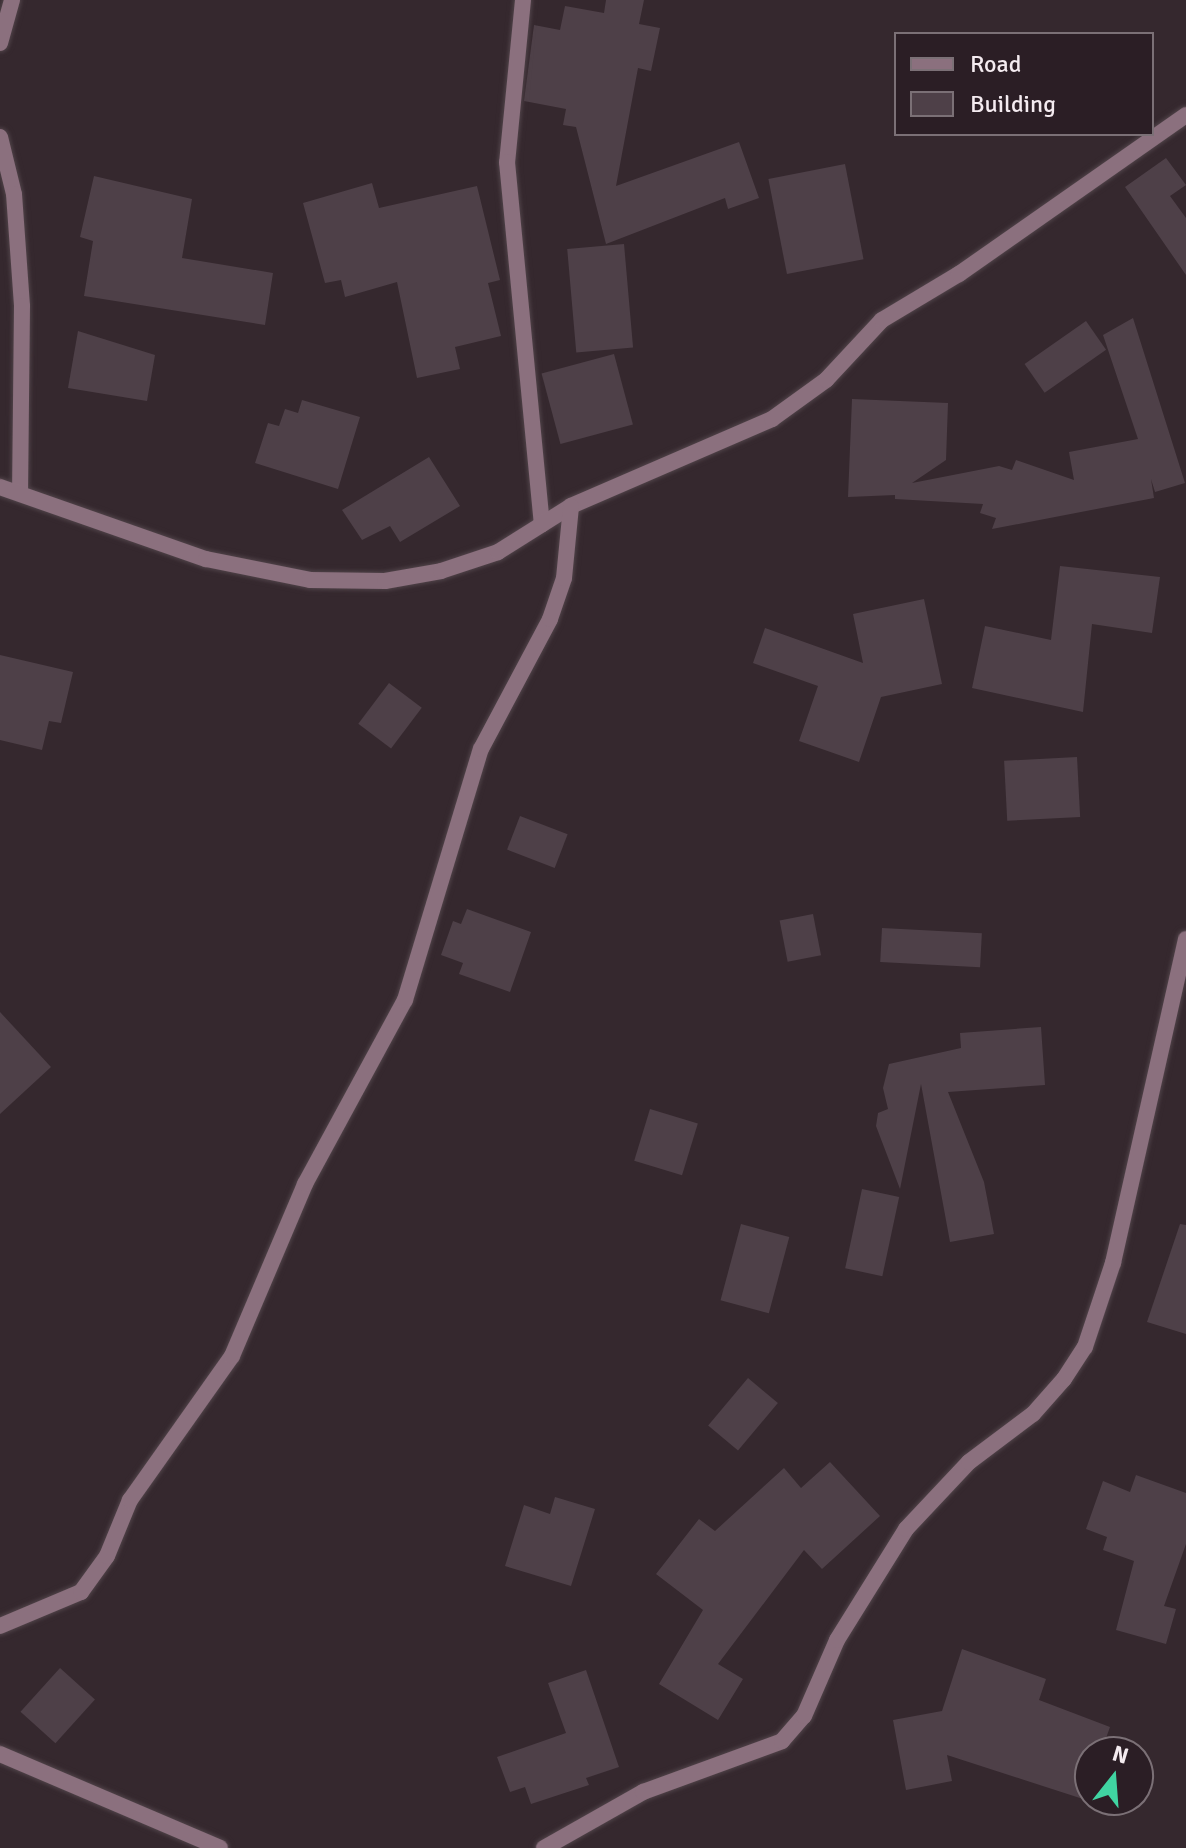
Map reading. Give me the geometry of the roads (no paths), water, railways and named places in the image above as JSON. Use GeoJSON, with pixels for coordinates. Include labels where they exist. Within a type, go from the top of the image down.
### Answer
{"type":"FeatureCollection","features":[{"type":"Feature","properties":{"kind":"street"},"geometry":{"type":"LineString","coordinates":[[0,43],[12,0]]}},
{"type":"Feature","properties":{"kind":"street"},"geometry":{"type":"LineString","coordinates":[[523,0],[507,162],[542,524]]}},
{"type":"Feature","properties":{"kind":"street"},"geometry":{"type":"LineString","coordinates":[[0,487],[206,559],[310,580],[385,581],[441,571],[498,552],[571,506],[772,419],[826,380],[882,320],[959,274],[1186,115]]}},
{"type":"Feature","properties":{"kind":"street"},"geometry":{"type":"LineString","coordinates":[[0,137],[14,194],[22,306],[20,493]]}},
{"type":"Feature","properties":{"kind":"street"},"geometry":{"type":"LineString","coordinates":[[0,1626],[81,1592],[107,1556],[130,1500],[232,1356],[305,1184],[405,1000],[481,749],[559,592],[571,506]]}},
{"type":"Feature","properties":{"kind":"street"},"geometry":{"type":"LineString","coordinates":[[544,1848],[643,1792],[782,1741],[804,1716],[837,1640],[906,1529],[969,1462],[1033,1414],[1064,1379],[1085,1347],[1113,1263],[1186,939]]}},
{"type":"Feature","properties":{"kind":"street"},"geometry":{"type":"LineString","coordinates":[[0,1754],[220,1848]]}}]}
